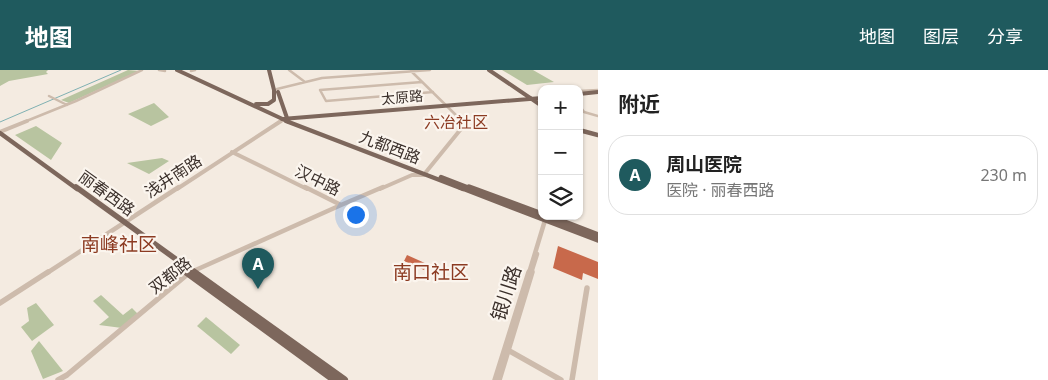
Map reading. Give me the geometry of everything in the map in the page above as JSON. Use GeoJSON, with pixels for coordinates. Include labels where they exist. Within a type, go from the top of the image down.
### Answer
{"type":"FeatureCollection","features":[{"type":"Feature","properties":{"kind":"main road","name":"九都西路"},"geometry":{"type":"LineString","coordinates":[[177,70],[284,119],[538,214]]}},
{"type":"Feature","properties":{"kind":"main road","name":"九都西路"},"geometry":{"type":"LineString","coordinates":[[182,70],[284,119]]}},
{"type":"Feature","properties":{"kind":"main road"},"geometry":{"type":"LineString","coordinates":[[270,70],[277,88],[284,119]]}},
{"type":"Feature","properties":{"kind":"main road"},"geometry":{"type":"LineString","coordinates":[[256,104],[268,104],[274,100],[274,86],[270,70]]}},
{"type":"Feature","properties":{"kind":"main road"},"geometry":{"type":"LineString","coordinates":[[490,70],[538,102]]}},
{"type":"Feature","properties":{"kind":"main road"},"geometry":{"type":"LineString","coordinates":[[583,93],[598,92]]}},
{"type":"Feature","properties":{"kind":"main road","name":"太原路"},"geometry":{"type":"LineString","coordinates":[[284,119],[538,96]]}},
{"type":"Feature","properties":{"kind":"main road"},"geometry":{"type":"LineString","coordinates":[[583,130],[598,134]]}},
{"type":"Feature","properties":{"kind":"main road","name":"丽春西路"},"geometry":{"type":"LineString","coordinates":[[0,133],[122,223],[344,380]]}},
{"type":"Feature","properties":{"kind":"main road","name":"九都西路"},"geometry":{"type":"LineString","coordinates":[[553,220],[598,240]]}},
{"type":"Feature","properties":{"kind":"main road","name":"九都西路"},"geometry":{"type":"LineString","coordinates":[[555,220],[598,235]]}},
{"type":"Feature","properties":{"kind":"main road","name":"丽春西路"},"geometry":{"type":"LineString","coordinates":[[190,271],[334,380]]}},
{"type":"Feature","properties":{"kind":"street"},"geometry":{"type":"LineString","coordinates":[[0,133],[67,105],[142,70]]}},
{"type":"Feature","properties":{"kind":"street"},"geometry":{"type":"LineString","coordinates":[[159,70],[165,71]]}},
{"type":"Feature","properties":{"kind":"street"},"geometry":{"type":"LineString","coordinates":[[289,70],[305,82]]}},
{"type":"Feature","properties":{"kind":"street"},"geometry":{"type":"LineString","coordinates":[[277,88],[322,78],[430,70]]}},
{"type":"Feature","properties":{"kind":"street"},"geometry":{"type":"LineString","coordinates":[[410,71],[465,124],[425,173]]}},
{"type":"Feature","properties":{"kind":"street"},"geometry":{"type":"LineString","coordinates":[[422,82],[320,90],[326,101],[433,92]]}},
{"type":"Feature","properties":{"kind":"street"},"geometry":{"type":"LineString","coordinates":[[49,96],[67,105]]}},
{"type":"Feature","properties":{"kind":"street"},"geometry":{"type":"LineString","coordinates":[[583,111],[598,116]]}},
{"type":"Feature","properties":{"kind":"street","name":"浅井南路"},"geometry":{"type":"LineString","coordinates":[[0,301],[284,119]]}},
{"type":"Feature","properties":{"kind":"street","name":"汉中路"},"geometry":{"type":"LineString","coordinates":[[232,152],[341,205],[412,175],[425,173]]}},
{"type":"Feature","properties":{"kind":"street","name":"双都路"},"geometry":{"type":"LineString","coordinates":[[58,380],[67,375],[190,271],[341,205]]}},
{"type":"Feature","properties":{"kind":"street","name":"银川路"},"geometry":{"type":"LineString","coordinates":[[495,380],[506,350],[545,220]]}},
{"type":"Feature","properties":{"kind":"street"},"geometry":{"type":"LineString","coordinates":[[572,380],[587,288]]}},
{"type":"Feature","properties":{"kind":"street"},"geometry":{"type":"LineString","coordinates":[[506,350],[561,380]]}},
{"type":"Feature","properties":{"kind":"street","name":"银川路"},"geometry":{"type":"LineString","coordinates":[[499,380],[506,350]]}},
{"type":"Feature","properties":{"kind":"green space"},"geometry":{"type":"Polygon","coordinates":[[[0,70],[48,70],[46,72],[48,74],[9,81],[0,86],[0,70]]]}},
{"type":"Feature","properties":{"kind":"green space"},"geometry":{"type":"Polygon","coordinates":[[[128,70],[139,71],[69,103],[61,100],[128,70]]]}},
{"type":"Feature","properties":{"kind":"green space"},"geometry":{"type":"Polygon","coordinates":[[[502,70],[533,70],[554,82],[527,85],[502,70]]]}},
{"type":"Feature","properties":{"kind":"green space"},"geometry":{"type":"Polygon","coordinates":[[[154,103],[169,117],[151,126],[128,114],[154,103]]]}},
{"type":"Feature","properties":{"kind":"green space"},"geometry":{"type":"Polygon","coordinates":[[[36,126],[62,143],[51,160],[15,135],[36,126]]]}},
{"type":"Feature","properties":{"kind":"green space"},"geometry":{"type":"Polygon","coordinates":[[[162,158],[169,161],[149,174],[127,163],[162,158]]]}},
{"type":"Feature","properties":{"kind":"green space"},"geometry":{"type":"Polygon","coordinates":[[[101,295],[123,315],[132,308],[138,314],[122,328],[99,325],[109,317],[93,301],[101,295]]]}},
{"type":"Feature","properties":{"kind":"green space"},"geometry":{"type":"Polygon","coordinates":[[[36,303],[54,325],[32,341],[21,327],[29,321],[27,308],[36,303]]]}},
{"type":"Feature","properties":{"kind":"green space"},"geometry":{"type":"Polygon","coordinates":[[[206,317],[240,345],[231,354],[197,326],[206,317]]]}},
{"type":"Feature","properties":{"kind":"green space"},"geometry":{"type":"Polygon","coordinates":[[[39,341],[63,371],[43,379],[31,351],[39,341]]]}},
{"type":"Feature","properties":{"kind":"building"},"geometry":{"type":"Polygon","coordinates":[[[558,246],[598,262],[598,279],[583,273],[582,280],[553,268],[558,246]]]}},
{"type":"Feature","properties":{"kind":"building"},"geometry":{"type":"Polygon","coordinates":[[[407,255],[427,264],[424,270],[404,261],[407,255]]]}},
{"type":"Feature","properties":{"kind":"waterway"},"geometry":{"type":"LineString","coordinates":[[0,122],[121,70]]}},
{"type":"Feature","properties":{"kind":"place","name":"周山医院"},"geometry":{"type":"Point","coordinates":[258,289]}},
{"type":"Feature","properties":{"kind":"district","name":"六冶社区"},"geometry":{"type":"Point","coordinates":[456,122]}},
{"type":"Feature","properties":{"kind":"district","name":"南峰社区"},"geometry":{"type":"Point","coordinates":[119,244]}},
{"type":"Feature","properties":{"kind":"district","name":"南口社区"},"geometry":{"type":"Point","coordinates":[431,272]}}]}
